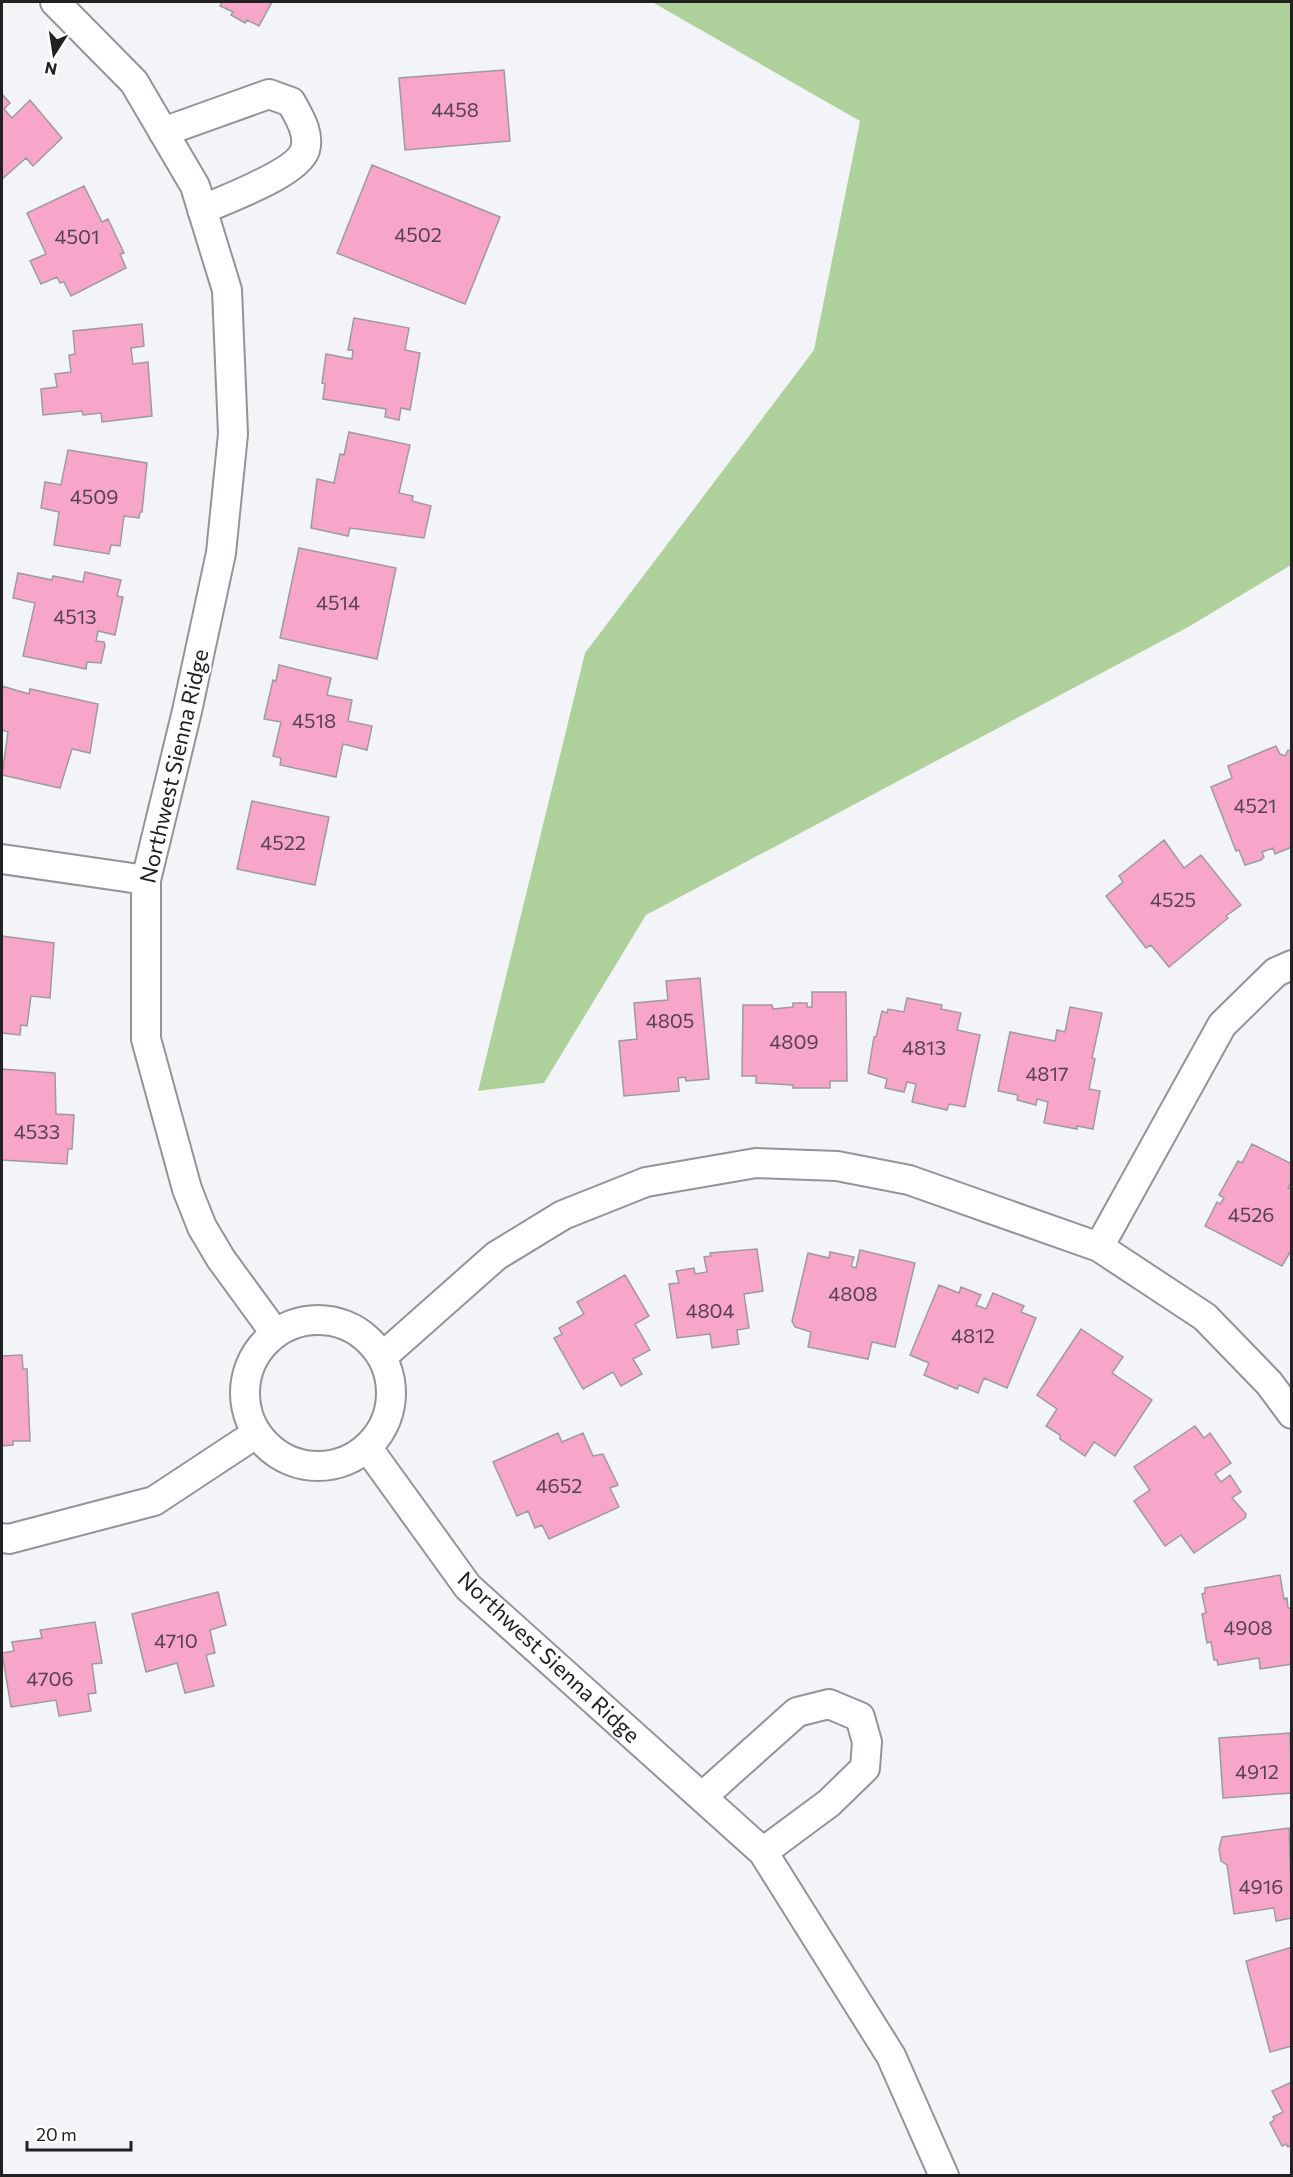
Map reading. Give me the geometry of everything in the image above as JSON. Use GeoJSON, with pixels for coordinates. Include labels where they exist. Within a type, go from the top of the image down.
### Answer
{"type":"FeatureCollection","features":[{"type":"Feature","properties":{"kind":"street","name":"Northwest Sienna Ridge"},"geometry":{"type":"LineString","coordinates":[[55,2],[134,82],[195,186],[227,290],[233,434],[220,553],[187,711],[146,880],[146,1039],[187,1189],[202,1227],[221,1259],[275,1333]]}},
{"type":"Feature","properties":{"kind":"street"},"geometry":{"type":"LineString","coordinates":[[163,132],[269,94],[291,102],[306,129],[305,151],[292,168],[202,210]]}},
{"type":"Feature","properties":{"kind":"street"},"geometry":{"type":"LineString","coordinates":[[2,859],[146,880]]}},
{"type":"Feature","properties":{"kind":"street"},"geometry":{"type":"LineString","coordinates":[[1099,1247],[1222,1025],[1276,972],[1292,964]]}},
{"type":"Feature","properties":{"kind":"street"},"geometry":{"type":"LineString","coordinates":[[382,1357],[496,1256],[563,1215],[646,1182],[756,1163],[837,1166],[909,1180],[1099,1247],[1205,1317],[1269,1383],[1292,1414]]}},
{"type":"Feature","properties":{"kind":"street"},"geometry":{"type":"LineString","coordinates":[[326,1320],[348,1326],[368,1339],[382,1357],[390,1380],[390,1405],[382,1428],[367,1447],[346,1461],[321,1466],[297,1463],[274,1451],[257,1433],[247,1412],[245,1388],[250,1365],[263,1345],[275,1333],[303,1322],[326,1320]]}},
{"type":"Feature","properties":{"kind":"street"},"geometry":{"type":"LineString","coordinates":[[2,1538],[9,1539],[154,1501],[257,1433]]}},
{"type":"Feature","properties":{"kind":"street","name":"Northwest Sienna Ridge"},"geometry":{"type":"LineString","coordinates":[[367,1447],[468,1587],[763,1852],[891,2056],[944,2175]]}},
{"type":"Feature","properties":{"kind":"street"},"geometry":{"type":"LineString","coordinates":[[703,1796],[797,1712],[829,1704],[860,1717],[867,1742],[865,1768],[829,1803],[763,1852]]}},
{"type":"Feature","properties":{"kind":"green space"},"geometry":{"type":"Polygon","coordinates":[[[652,2],[1291,2],[1291,565],[1190,626],[646,915],[544,1083],[478,1091],[585,653],[814,350],[860,121],[652,2]]]}},
{"type":"Feature","properties":{"kind":"building"},"geometry":{"type":"Polygon","coordinates":[[[222,2],[272,2],[259,26],[247,20],[245,23],[231,15],[233,12],[220,6],[222,2]]]}},
{"type":"Feature","properties":{"kind":"building"},"geometry":{"type":"Polygon","coordinates":[[[504,70],[510,141],[405,150],[399,78],[504,70]]]}},
{"type":"Feature","properties":{"kind":"building"},"geometry":{"type":"Polygon","coordinates":[[[2,94],[10,103],[4,109],[12,118],[30,100],[62,138],[33,166],[26,158],[2,179],[2,94]]]}},
{"type":"Feature","properties":{"kind":"building"},"geometry":{"type":"Polygon","coordinates":[[[372,165],[500,217],[465,304],[337,253],[372,165]]]}},
{"type":"Feature","properties":{"kind":"building"},"geometry":{"type":"Polygon","coordinates":[[[84,186],[102,222],[108,219],[124,253],[120,254],[126,268],[71,296],[64,282],[60,283],[57,277],[41,284],[30,261],[46,254],[27,213],[84,186]]]}},
{"type":"Feature","properties":{"kind":"building"},"geometry":{"type":"Polygon","coordinates":[[[354,318],[409,328],[405,350],[420,353],[410,410],[401,408],[399,420],[385,417],[386,409],[323,399],[325,384],[322,383],[326,354],[352,359],[353,350],[348,350],[354,318]]]}},
{"type":"Feature","properties":{"kind":"building"},"geometry":{"type":"Polygon","coordinates":[[[142,324],[144,346],[131,348],[133,364],[148,362],[152,416],[102,422],[101,413],[83,415],[82,411],[43,415],[41,389],[57,387],[55,374],[71,372],[69,355],[75,354],[73,331],[142,324]]]}},
{"type":"Feature","properties":{"kind":"building"},"geometry":{"type":"Polygon","coordinates":[[[349,432],[410,445],[399,493],[413,496],[412,501],[431,506],[424,538],[350,528],[348,536],[311,528],[317,479],[334,483],[340,454],[344,455],[349,432]]]}},
{"type":"Feature","properties":{"kind":"building"},"geometry":{"type":"Polygon","coordinates":[[[68,450],[147,463],[142,512],[139,518],[124,516],[120,546],[111,545],[109,554],[54,545],[59,512],[41,508],[45,482],[61,485],[68,450]]]}},
{"type":"Feature","properties":{"kind":"building"},"geometry":{"type":"Polygon","coordinates":[[[299,548],[396,568],[377,659],[280,638],[299,548]]]}},
{"type":"Feature","properties":{"kind":"building"},"geometry":{"type":"Polygon","coordinates":[[[85,572],[121,580],[117,596],[123,597],[115,635],[98,631],[96,641],[104,642],[105,645],[101,663],[87,662],[86,669],[23,656],[35,603],[13,598],[18,573],[52,580],[53,576],[83,582],[85,572]]]}},
{"type":"Feature","properties":{"kind":"building"},"geometry":{"type":"Polygon","coordinates":[[[279,665],[331,678],[327,695],[352,700],[348,721],[372,726],[367,750],[343,744],[336,777],[280,765],[281,758],[273,756],[281,722],[264,719],[279,665]]]}},
{"type":"Feature","properties":{"kind":"building"},"geometry":{"type":"Polygon","coordinates":[[[2,686],[29,694],[30,689],[98,704],[90,753],[72,749],[60,788],[2,775],[8,732],[2,730],[2,686]]]}},
{"type":"Feature","properties":{"kind":"building"},"geometry":{"type":"Polygon","coordinates":[[[1276,746],[1280,754],[1285,756],[1288,750],[1292,751],[1292,847],[1275,854],[1273,848],[1262,852],[1264,857],[1261,860],[1245,865],[1239,850],[1236,851],[1211,787],[1232,778],[1228,766],[1276,746]]]}},
{"type":"Feature","properties":{"kind":"building"},"geometry":{"type":"Polygon","coordinates":[[[252,801],[329,817],[315,885],[237,869],[252,801]]]}},
{"type":"Feature","properties":{"kind":"building"},"geometry":{"type":"Polygon","coordinates":[[[1164,840],[1184,868],[1201,855],[1241,905],[1169,967],[1151,945],[1146,948],[1106,896],[1123,882],[1119,876],[1164,840]]]}},
{"type":"Feature","properties":{"kind":"building"},"geometry":{"type":"Polygon","coordinates":[[[2,936],[54,943],[50,998],[31,996],[27,1026],[21,1025],[20,1035],[2,1033],[2,936]]]}},
{"type":"Feature","properties":{"kind":"building"},"geometry":{"type":"Polygon","coordinates":[[[700,978],[709,1079],[686,1081],[685,1077],[678,1078],[679,1091],[624,1096],[619,1041],[637,1039],[634,1003],[668,1000],[666,981],[700,978]]]}},
{"type":"Feature","properties":{"kind":"building"},"geometry":{"type":"Polygon","coordinates":[[[812,992],[846,992],[847,1081],[830,1081],[830,1088],[793,1088],[793,1085],[756,1083],[756,1076],[742,1076],[743,1005],[772,1005],[773,1009],[793,1007],[793,1003],[807,1003],[807,1007],[812,1007],[812,992]]]}},
{"type":"Feature","properties":{"kind":"building"},"geometry":{"type":"Polygon","coordinates":[[[907,998],[942,1005],[941,1009],[961,1013],[957,1030],[980,1035],[965,1107],[949,1104],[947,1110],[912,1102],[916,1084],[907,1082],[904,1092],[885,1088],[887,1079],[868,1073],[874,1037],[876,1037],[882,1011],[887,1013],[888,1009],[904,1012],[907,998]]]}},
{"type":"Feature","properties":{"kind":"building"},"geometry":{"type":"Polygon","coordinates":[[[1070,1007],[1102,1013],[1092,1058],[1095,1059],[1089,1089],[1100,1091],[1093,1129],[1077,1126],[1077,1129],[1044,1123],[1048,1102],[1037,1099],[1036,1105],[1017,1100],[1018,1095],[998,1091],[1010,1032],[1055,1041],[1057,1030],[1065,1032],[1070,1007]]]}},
{"type":"Feature","properties":{"kind":"building"},"geometry":{"type":"Polygon","coordinates":[[[2,1069],[55,1073],[56,1114],[74,1115],[72,1149],[68,1149],[67,1164],[2,1160],[2,1069]]]}},
{"type":"Feature","properties":{"kind":"building"},"geometry":{"type":"Polygon","coordinates":[[[1252,1144],[1292,1164],[1292,1180],[1288,1188],[1292,1189],[1292,1249],[1282,1266],[1205,1226],[1217,1202],[1220,1204],[1224,1198],[1219,1195],[1238,1161],[1242,1163],[1252,1144]]]}},
{"type":"Feature","properties":{"kind":"building"},"geometry":{"type":"Polygon","coordinates":[[[757,1249],[763,1291],[744,1294],[749,1328],[737,1330],[739,1344],[712,1348],[710,1334],[677,1338],[669,1284],[679,1283],[676,1271],[694,1268],[695,1274],[707,1272],[704,1257],[711,1256],[710,1253],[757,1249]]]}},
{"type":"Feature","properties":{"kind":"building"},"geometry":{"type":"Polygon","coordinates":[[[860,1250],[915,1263],[895,1347],[872,1342],[868,1359],[808,1347],[811,1332],[795,1327],[792,1321],[808,1253],[829,1258],[830,1252],[854,1257],[851,1266],[856,1268],[860,1250]]]}},
{"type":"Feature","properties":{"kind":"building"},"geometry":{"type":"Polygon","coordinates":[[[625,1275],[649,1316],[635,1324],[650,1350],[633,1359],[642,1374],[621,1386],[613,1372],[583,1389],[554,1338],[562,1334],[559,1328],[584,1314],[577,1302],[625,1275]]]}},
{"type":"Feature","properties":{"kind":"building"},"geometry":{"type":"Polygon","coordinates":[[[939,1285],[959,1293],[961,1287],[981,1295],[976,1305],[986,1309],[993,1293],[1024,1306],[1021,1312],[1036,1318],[1007,1388],[984,1378],[978,1393],[959,1385],[957,1389],[924,1375],[929,1363],[910,1355],[939,1285]]]}},
{"type":"Feature","properties":{"kind":"building"},"geometry":{"type":"Polygon","coordinates":[[[1081,1329],[1123,1357],[1112,1373],[1152,1400],[1115,1456],[1094,1442],[1085,1456],[1060,1439],[1060,1435],[1046,1426],[1057,1409],[1037,1395],[1081,1329]]]}},
{"type":"Feature","properties":{"kind":"building"},"geometry":{"type":"Polygon","coordinates":[[[22,1355],[23,1369],[27,1369],[30,1441],[13,1441],[13,1445],[2,1446],[2,1356],[22,1355]]]}},
{"type":"Feature","properties":{"kind":"building"},"geometry":{"type":"Polygon","coordinates":[[[1195,1426],[1204,1438],[1210,1433],[1231,1463],[1215,1474],[1221,1482],[1230,1475],[1241,1492],[1232,1498],[1246,1514],[1245,1518],[1194,1553],[1181,1535],[1165,1546],[1134,1501],[1150,1490],[1134,1467],[1195,1426]]]}},
{"type":"Feature","properties":{"kind":"building"},"geometry":{"type":"Polygon","coordinates":[[[558,1433],[562,1442],[583,1433],[593,1456],[603,1454],[618,1485],[610,1488],[619,1507],[549,1539],[542,1525],[535,1528],[528,1511],[517,1516],[493,1462],[558,1433]]]}},
{"type":"Feature","properties":{"kind":"building"},"geometry":{"type":"Polygon","coordinates":[[[1280,1575],[1284,1599],[1287,1598],[1288,1608],[1292,1608],[1292,1664],[1260,1669],[1259,1658],[1218,1665],[1217,1660],[1214,1660],[1211,1642],[1207,1643],[1202,1614],[1206,1613],[1202,1594],[1205,1593],[1205,1588],[1280,1575]]]}},
{"type":"Feature","properties":{"kind":"building"},"geometry":{"type":"Polygon","coordinates":[[[218,1592],[226,1625],[210,1630],[215,1653],[206,1655],[214,1686],[185,1693],[177,1663],[146,1672],[132,1614],[218,1592]]]}},
{"type":"Feature","properties":{"kind":"building"},"geometry":{"type":"Polygon","coordinates":[[[95,1622],[102,1663],[92,1664],[96,1693],[88,1694],[91,1711],[59,1716],[56,1700],[11,1707],[2,1653],[14,1651],[12,1642],[42,1638],[40,1630],[95,1622]]]}},
{"type":"Feature","properties":{"kind":"building"},"geometry":{"type":"Polygon","coordinates":[[[1290,1733],[1292,1793],[1223,1798],[1219,1738],[1290,1733]]]}},
{"type":"Feature","properties":{"kind":"building"},"geometry":{"type":"Polygon","coordinates":[[[1289,1828],[1292,1918],[1276,1921],[1274,1908],[1234,1914],[1227,1865],[1221,1861],[1219,1849],[1222,1837],[1289,1828]]]}},
{"type":"Feature","properties":{"kind":"building"},"geometry":{"type":"Polygon","coordinates":[[[1292,1947],[1292,2046],[1270,2052],[1246,1961],[1292,1947]]]}},
{"type":"Feature","properties":{"kind":"building"},"geometry":{"type":"Polygon","coordinates":[[[1292,2082],[1292,2145],[1288,2147],[1286,2144],[1282,2146],[1270,2123],[1274,2120],[1273,2117],[1283,2112],[1272,2091],[1292,2082]]]}}]}
